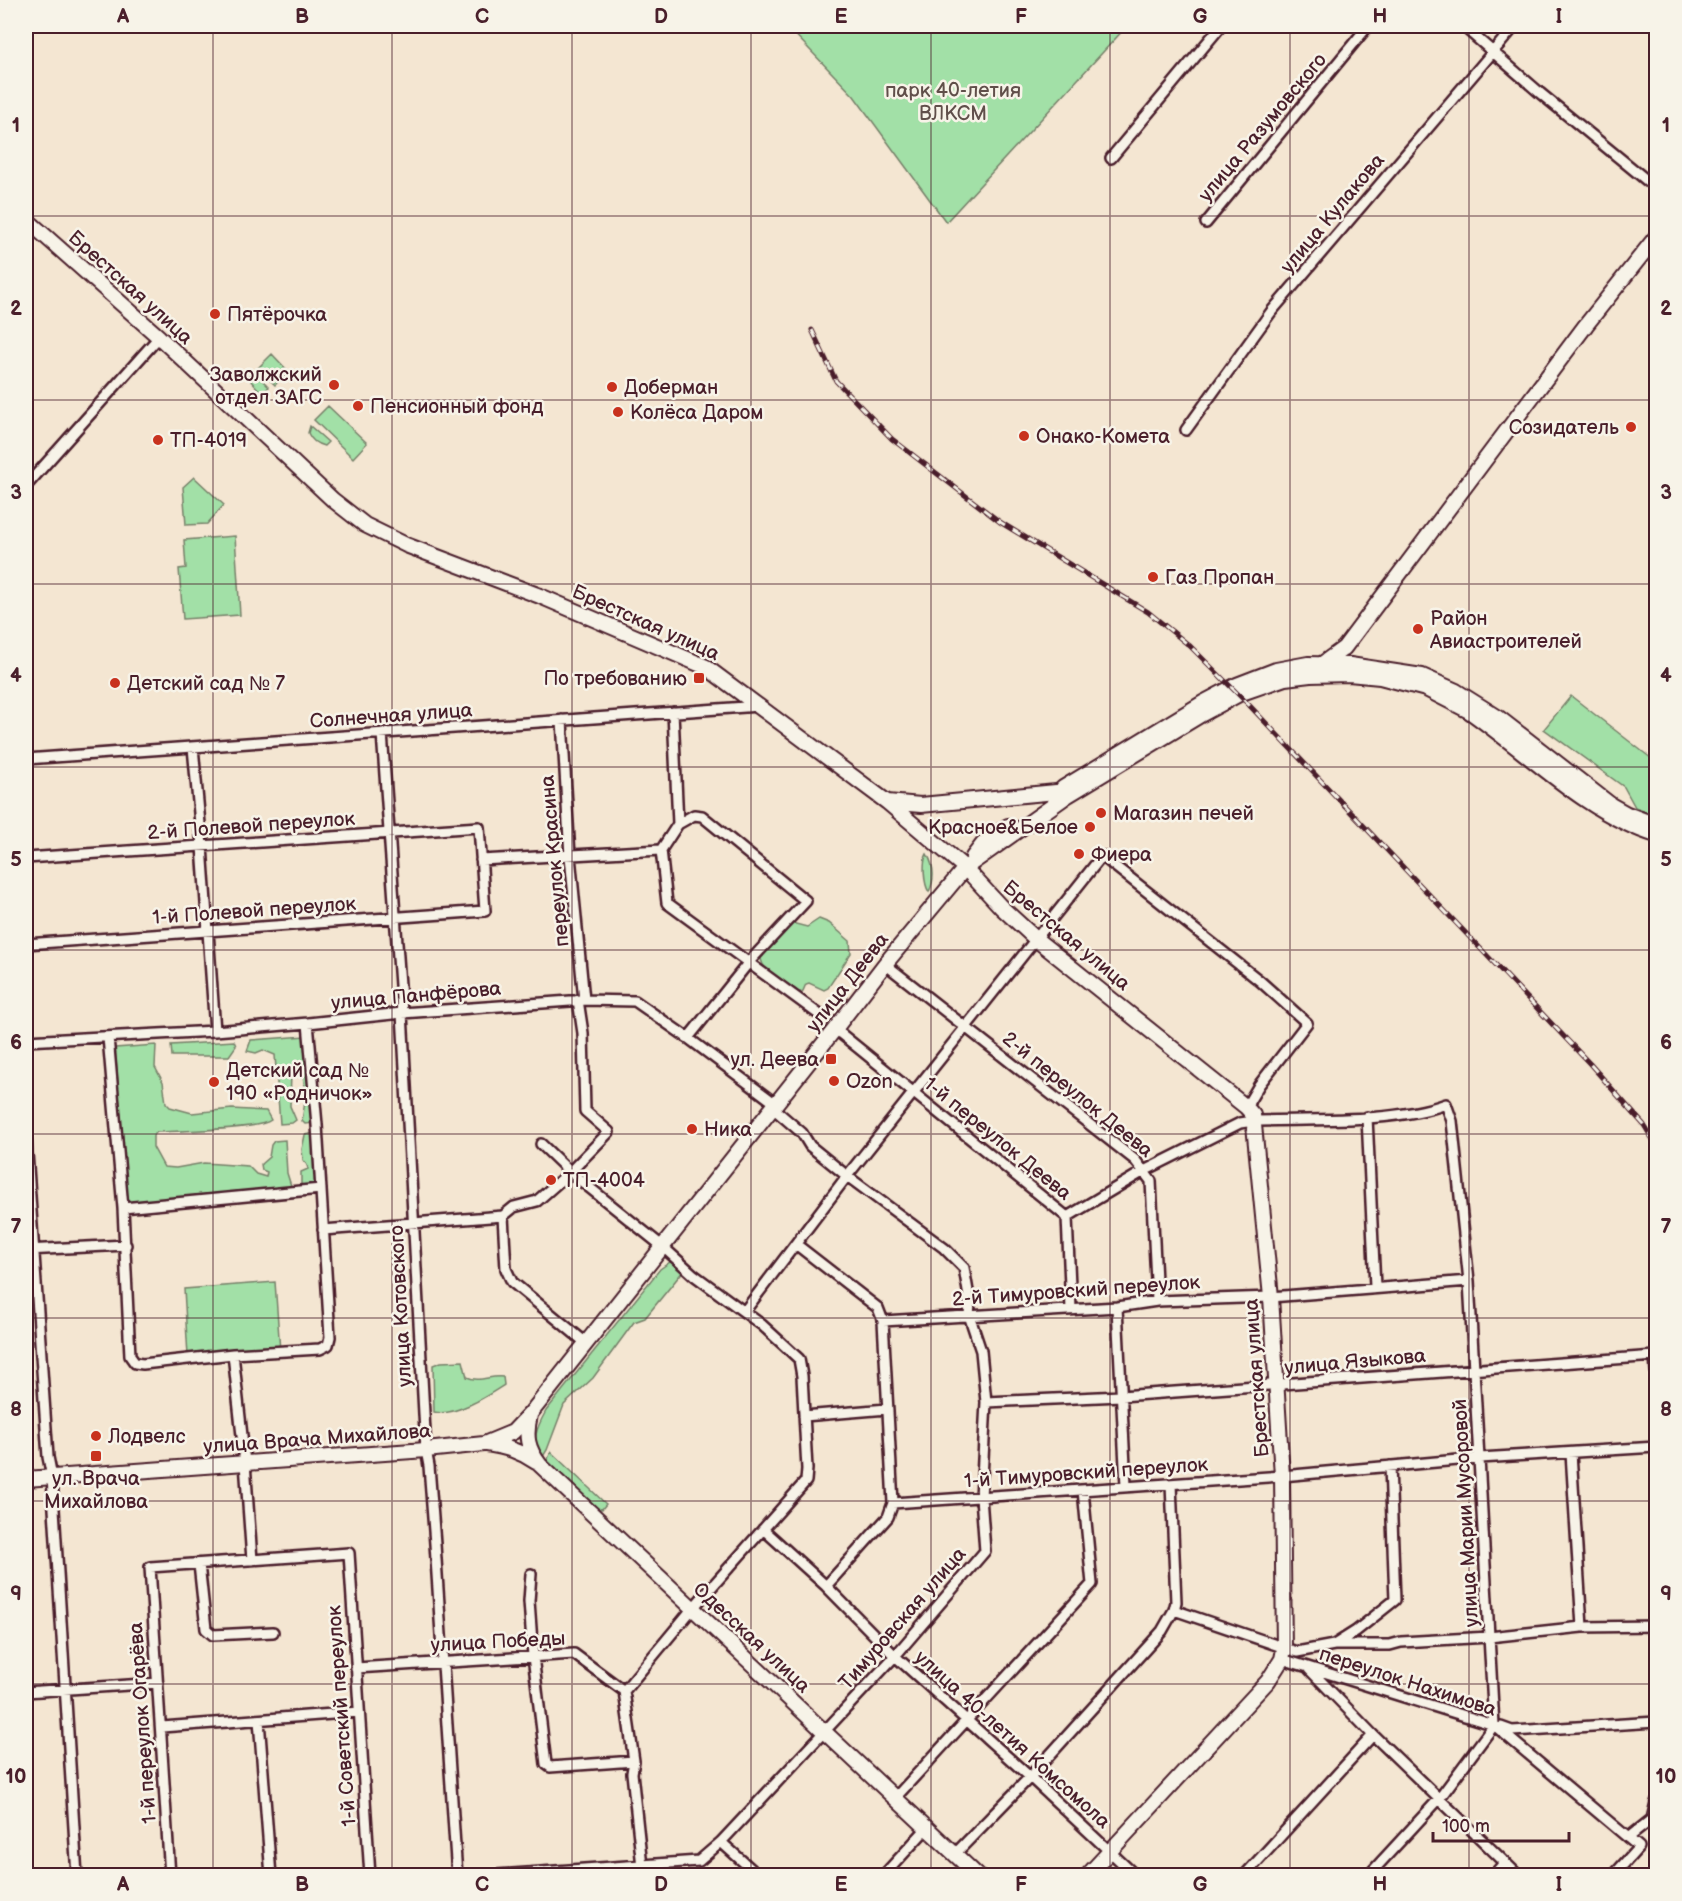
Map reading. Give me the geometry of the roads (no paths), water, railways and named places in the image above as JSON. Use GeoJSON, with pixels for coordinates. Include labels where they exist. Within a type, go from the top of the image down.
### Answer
{"type":"FeatureCollection","features":[{"type":"Feature","properties":{"kind":"main road","name":"Брестская улица"},"geometry":{"type":"LineString","coordinates":[[26,219],[159,337],[333,501],[365,525],[405,545],[540,596],[706,668],[887,802],[965,868],[1001,908],[1037,940],[1246,1107],[1254,1121],[1271,1297],[1282,1476],[1283,1654]]}},
{"type":"Feature","properties":{"kind":"main road"},"geometry":{"type":"LineString","coordinates":[[1322,664],[1344,648],[1586,325],[1656,237]]}},
{"type":"Feature","properties":{"kind":"main road"},"geometry":{"type":"LineString","coordinates":[[1344,648],[1372,668]]}},
{"type":"Feature","properties":{"kind":"main road"},"geometry":{"type":"LineString","coordinates":[[965,868],[983,844],[1056,792],[1203,703],[1237,685],[1276,670],[1308,664],[1372,668],[1422,676],[1456,691],[1499,718],[1611,805],[1656,825]]}},
{"type":"Feature","properties":{"kind":"main road","name":"улица Деева"},"geometry":{"type":"LineString","coordinates":[[530,1414],[885,964],[965,868],[1068,795],[1239,694],[1285,678],[1310,675],[1366,675],[1412,684],[1469,711],[1603,812],[1656,835]]}},
{"type":"Feature","properties":{"kind":"main road"},"geometry":{"type":"LineString","coordinates":[[887,802],[921,805],[1056,792]]}},
{"type":"Feature","properties":{"kind":"main road","name":"улица Врача Михайлова"},"geometry":{"type":"LineString","coordinates":[[26,1479],[484,1444],[513,1432],[530,1414]]}},
{"type":"Feature","properties":{"kind":"main road","name":"Одесская улица"},"geometry":{"type":"LineString","coordinates":[[530,1414],[526,1429],[527,1441],[540,1465],[978,1875]]}},
{"type":"Feature","properties":{"kind":"main road"},"geometry":{"type":"LineString","coordinates":[[484,1444],[506,1447],[524,1454],[540,1465]]}},
{"type":"Feature","properties":{"kind":"main road"},"geometry":{"type":"LineString","coordinates":[[1087,1875],[1268,1681],[1283,1654]]}},
{"type":"Feature","properties":{"kind":"street"},"geometry":{"type":"LineString","coordinates":[[1111,158],[1221,26]]}},
{"type":"Feature","properties":{"kind":"street","name":"улица Разумовского"},"geometry":{"type":"LineString","coordinates":[[1206,223],[1368,26]]}},
{"type":"Feature","properties":{"kind":"street"},"geometry":{"type":"LineString","coordinates":[[1463,26],[1548,100],[1656,188]]}},
{"type":"Feature","properties":{"kind":"street","name":"улица Кулакова"},"geometry":{"type":"LineString","coordinates":[[1186,430],[1271,312],[1515,26]]}},
{"type":"Feature","properties":{"kind":"street"},"geometry":{"type":"LineString","coordinates":[[26,486],[159,337]]}},
{"type":"Feature","properties":{"kind":"street","name":"Солнечная улица"},"geometry":{"type":"LineString","coordinates":[[26,759],[760,706]]}},
{"type":"Feature","properties":{"kind":"street"},"geometry":{"type":"LineString","coordinates":[[673,712],[678,824]]}},
{"type":"Feature","properties":{"kind":"street","name":"переулок Красина"},"geometry":{"type":"LineString","coordinates":[[503,1216],[514,1207],[537,1201],[570,1172],[609,1132],[585,1111],[583,1033],[562,720]]}},
{"type":"Feature","properties":{"kind":"street","name":"улица Котовского"},"geometry":{"type":"LineString","coordinates":[[382,733],[402,1013],[426,1450],[444,1662],[457,1875]]}},
{"type":"Feature","properties":{"kind":"street"},"geometry":{"type":"LineString","coordinates":[[193,747],[215,1031]]}},
{"type":"Feature","properties":{"kind":"street"},"geometry":{"type":"LineString","coordinates":[[688,1038],[749,962],[806,901],[702,816],[693,814],[678,824],[661,850],[667,903],[749,962],[820,1015]]}},
{"type":"Feature","properties":{"kind":"street","name":"2-й Полевой переулок"},"geometry":{"type":"LineString","coordinates":[[26,858],[479,827],[481,860]]}},
{"type":"Feature","properties":{"kind":"street"},"geometry":{"type":"LineString","coordinates":[[481,860],[661,850]]}},
{"type":"Feature","properties":{"kind":"street"},"geometry":{"type":"LineString","coordinates":[[744,1312],[847,1176],[1102,856],[1260,981],[1307,1023],[1259,1085],[1246,1107]]}},
{"type":"Feature","properties":{"kind":"street","name":"1-й Полевой переулок"},"geometry":{"type":"LineString","coordinates":[[26,944],[485,911],[481,860]]}},
{"type":"Feature","properties":{"kind":"street","name":"2-й переулок Деева"},"geometry":{"type":"LineString","coordinates":[[885,964],[1135,1160],[1144,1171],[1151,1181],[1157,1301]]}},
{"type":"Feature","properties":{"kind":"street","name":"улица Панфёрова"},"geometry":{"type":"LineString","coordinates":[[26,1041],[215,1031],[402,1013],[581,1000],[635,1001],[688,1038],[774,1106]]}},
{"type":"Feature","properties":{"kind":"street"},"geometry":{"type":"LineString","coordinates":[[108,1037],[126,1245],[130,1356],[135,1363],[233,1354],[320,1350],[328,1345],[330,1337],[321,1189],[308,1023]]}},
{"type":"Feature","properties":{"kind":"street","name":"1-й переулок Деева"},"geometry":{"type":"LineString","coordinates":[[836,1029],[1067,1218],[1071,1309]]}},
{"type":"Feature","properties":{"kind":"street","name":"улица Марии Мусоровой"},"geometry":{"type":"LineString","coordinates":[[1367,1117],[1426,1111],[1446,1104],[1452,1121],[1469,1281],[1494,1725]]}},
{"type":"Feature","properties":{"kind":"street","name":"Тимуровская улица"},"geometry":{"type":"LineString","coordinates":[[643,1864],[699,1861],[721,1842],[895,1656],[985,1551],[981,1497],[986,1402],[981,1351],[969,1315],[970,1302],[964,1268],[944,1248],[810,1146],[802,1133],[774,1106]]}},
{"type":"Feature","properties":{"kind":"street"},"geometry":{"type":"LineString","coordinates":[[1067,1218],[1144,1171],[1240,1124],[1254,1121],[1367,1117],[1375,1287]]}},
{"type":"Feature","properties":{"kind":"street"},"geometry":{"type":"LineString","coordinates":[[26,1138],[30,1250],[48,1457],[52,1477],[77,1875]]}},
{"type":"Feature","properties":{"kind":"street"},"geometry":{"type":"LineString","coordinates":[[541,1144],[570,1172],[662,1246],[694,1275],[762,1325],[799,1359],[806,1481],[693,1608],[624,1691],[634,1761],[632,1773],[644,1875]]}},
{"type":"Feature","properties":{"kind":"street"},"geometry":{"type":"LineString","coordinates":[[123,1208],[321,1189]]}},
{"type":"Feature","properties":{"kind":"street"},"geometry":{"type":"LineString","coordinates":[[323,1230],[503,1216],[506,1269],[512,1281],[586,1343]]}},
{"type":"Feature","properties":{"kind":"street"},"geometry":{"type":"LineString","coordinates":[[30,1250],[126,1245]]}},
{"type":"Feature","properties":{"kind":"street"},"geometry":{"type":"LineString","coordinates":[[797,1245],[878,1308],[883,1321],[893,1503],[888,1517],[826,1586]]}},
{"type":"Feature","properties":{"kind":"street","name":"2-й Тимуровский переулок"},"geometry":{"type":"LineString","coordinates":[[883,1321],[1117,1307],[1157,1301],[1271,1297],[1469,1281]]}},
{"type":"Feature","properties":{"kind":"street"},"geometry":{"type":"LineString","coordinates":[[1117,1307],[1126,1486]]}},
{"type":"Feature","properties":{"kind":"street"},"geometry":{"type":"LineString","coordinates":[[233,1354],[245,1462],[252,1560],[199,1564],[206,1629],[213,1635],[273,1632]]}},
{"type":"Feature","properties":{"kind":"street","name":"улица Языкова"},"geometry":{"type":"LineString","coordinates":[[986,1402],[1121,1396],[1655,1356],[1656,1371]]}},
{"type":"Feature","properties":{"kind":"street"},"geometry":{"type":"LineString","coordinates":[[804,1416],[887,1409]]}},
{"type":"Feature","properties":{"kind":"street","name":"1-й Тимуровский переулок"},"geometry":{"type":"LineString","coordinates":[[893,1503],[1282,1476],[1480,1458],[1656,1447]]}},
{"type":"Feature","properties":{"kind":"street"},"geometry":{"type":"LineString","coordinates":[[1571,1453],[1582,1627]]}},
{"type":"Feature","properties":{"kind":"street"},"geometry":{"type":"LineString","coordinates":[[1334,1645],[1395,1600],[1390,1466]]}},
{"type":"Feature","properties":{"kind":"street"},"geometry":{"type":"LineString","coordinates":[[955,1854],[1030,1777],[1162,1631],[1176,1602],[1171,1484]]}},
{"type":"Feature","properties":{"kind":"street"},"geometry":{"type":"LineString","coordinates":[[895,1798],[1092,1584],[1083,1490]]}},
{"type":"Feature","properties":{"kind":"street","name":"улица 40-летия Комсомола"},"geometry":{"type":"LineString","coordinates":[[763,1529],[826,1586],[895,1656],[1136,1875]]}},
{"type":"Feature","properties":{"kind":"street","name":"1-й Советский переулок"},"geometry":{"type":"LineString","coordinates":[[252,1560],[349,1553],[370,1875]]}},
{"type":"Feature","properties":{"kind":"street","name":"1-й переулок Огарёва"},"geometry":{"type":"LineString","coordinates":[[170,1875],[150,1568],[199,1564]]}},
{"type":"Feature","properties":{"kind":"street"},"geometry":{"type":"LineString","coordinates":[[531,1574],[533,1656],[546,1764],[550,1767],[634,1761]]}},
{"type":"Feature","properties":{"kind":"street","name":"переулок Нахимова"},"geometry":{"type":"LineString","coordinates":[[1174,1610],[1283,1654],[1307,1667],[1494,1725],[1628,1839]]}},
{"type":"Feature","properties":{"kind":"street"},"geometry":{"type":"LineString","coordinates":[[1283,1654],[1334,1645],[1390,1645],[1401,1642],[1489,1637],[1582,1627],[1656,1626]]}},
{"type":"Feature","properties":{"kind":"street","name":"улица Победы"},"geometry":{"type":"LineString","coordinates":[[356,1668],[574,1654],[624,1691]]}},
{"type":"Feature","properties":{"kind":"street"},"geometry":{"type":"LineString","coordinates":[[1307,1667],[1373,1735],[1519,1875]]}},
{"type":"Feature","properties":{"kind":"street"},"geometry":{"type":"LineString","coordinates":[[26,1692],[158,1683]]}},
{"type":"Feature","properties":{"kind":"street"},"geometry":{"type":"LineString","coordinates":[[162,1727],[359,1712]]}},
{"type":"Feature","properties":{"kind":"street"},"geometry":{"type":"LineString","coordinates":[[259,1720],[271,1875]]}},
{"type":"Feature","properties":{"kind":"street"},"geometry":{"type":"LineString","coordinates":[[1368,1875],[1439,1799],[1494,1725],[1512,1731],[1656,1722]]}},
{"type":"Feature","properties":{"kind":"street"},"geometry":{"type":"LineString","coordinates":[[1244,1875],[1373,1735]]}},
{"type":"Feature","properties":{"kind":"street"},"geometry":{"type":"LineString","coordinates":[[1613,1875],[1639,1847],[1628,1839],[1652,1819],[1656,1802]]}},
{"type":"Feature","properties":{"kind":"street"},"geometry":{"type":"LineString","coordinates":[[883,1875],[927,1828]]}},
{"type":"Feature","properties":{"kind":"street"},"geometry":{"type":"LineString","coordinates":[[721,1842],[759,1875]]}},
{"type":"Feature","properties":{"kind":"street"},"geometry":{"type":"LineString","coordinates":[[1493,1875],[1505,1862]]}},
{"type":"Feature","properties":{"kind":"street"},"geometry":{"type":"LineString","coordinates":[[483,1875],[643,1864]]}},
{"type":"Feature","properties":{"kind":"railway"},"geometry":{"type":"LineString","coordinates":[[812,330],[836,381],[892,439],[1000,522],[1148,612],[1190,646],[1249,705],[1590,1064],[1644,1125],[1656,1145]]}},
{"type":"Feature","properties":{"kind":"place","name":"Пятёрочка"},"geometry":{"type":"Point","coordinates":[215,314]}},
{"type":"Feature","properties":{"kind":"place","name":"Заволжский отдел ЗАГС"},"geometry":{"type":"Point","coordinates":[334,385]}},
{"type":"Feature","properties":{"kind":"place","name":"Доберман"},"geometry":{"type":"Point","coordinates":[612,387]}},
{"type":"Feature","properties":{"kind":"place","name":"Пенсионный фонд"},"geometry":{"type":"Point","coordinates":[358,406]}},
{"type":"Feature","properties":{"kind":"place","name":"Колёса Даром"},"geometry":{"type":"Point","coordinates":[618,412]}},
{"type":"Feature","properties":{"kind":"place","name":"Созидатель"},"geometry":{"type":"Point","coordinates":[1631,427]}},
{"type":"Feature","properties":{"kind":"place","name":"Онако-Комета"},"geometry":{"type":"Point","coordinates":[1024,436]}},
{"type":"Feature","properties":{"kind":"place","name":"ТП-4019"},"geometry":{"type":"Point","coordinates":[158,440]}},
{"type":"Feature","properties":{"kind":"place","name":"Газ Пропан"},"geometry":{"type":"Point","coordinates":[1153,577]}},
{"type":"Feature","properties":{"kind":"place","name":"Район Авиастроителей"},"geometry":{"type":"Point","coordinates":[1418,629]}},
{"type":"Feature","properties":{"kind":"place","name":"По требованию"},"geometry":{"type":"Point","coordinates":[699,678]}},
{"type":"Feature","properties":{"kind":"place","name":"Детский сад № 7"},"geometry":{"type":"Point","coordinates":[115,683]}},
{"type":"Feature","properties":{"kind":"place","name":"Магазин печей"},"geometry":{"type":"Point","coordinates":[1101,813]}},
{"type":"Feature","properties":{"kind":"place","name":"Красное&Белое"},"geometry":{"type":"Point","coordinates":[1090,827]}},
{"type":"Feature","properties":{"kind":"place","name":"Фиера"},"geometry":{"type":"Point","coordinates":[1079,854]}},
{"type":"Feature","properties":{"kind":"place","name":"ул. Деева"},"geometry":{"type":"Point","coordinates":[831,1059]}},
{"type":"Feature","properties":{"kind":"place","name":"Ozon"},"geometry":{"type":"Point","coordinates":[834,1081]}},
{"type":"Feature","properties":{"kind":"place","name":"Детский сад № 190 «Родничок»"},"geometry":{"type":"Point","coordinates":[214,1082]}},
{"type":"Feature","properties":{"kind":"place","name":"Ника"},"geometry":{"type":"Point","coordinates":[692,1129]}},
{"type":"Feature","properties":{"kind":"place","name":"ТП-4004"},"geometry":{"type":"Point","coordinates":[551,1180]}},
{"type":"Feature","properties":{"kind":"place","name":"Лодвелс"},"geometry":{"type":"Point","coordinates":[96,1436]}},
{"type":"Feature","properties":{"kind":"place","name":"ул. Врача Михайлова"},"geometry":{"type":"Point","coordinates":[96,1456]}},
{"type":"Feature","properties":{"kind":"park label","name":"парк 40-летия ВЛКСМ"},"geometry":{"type":"Point","coordinates":[953,102]}}]}
